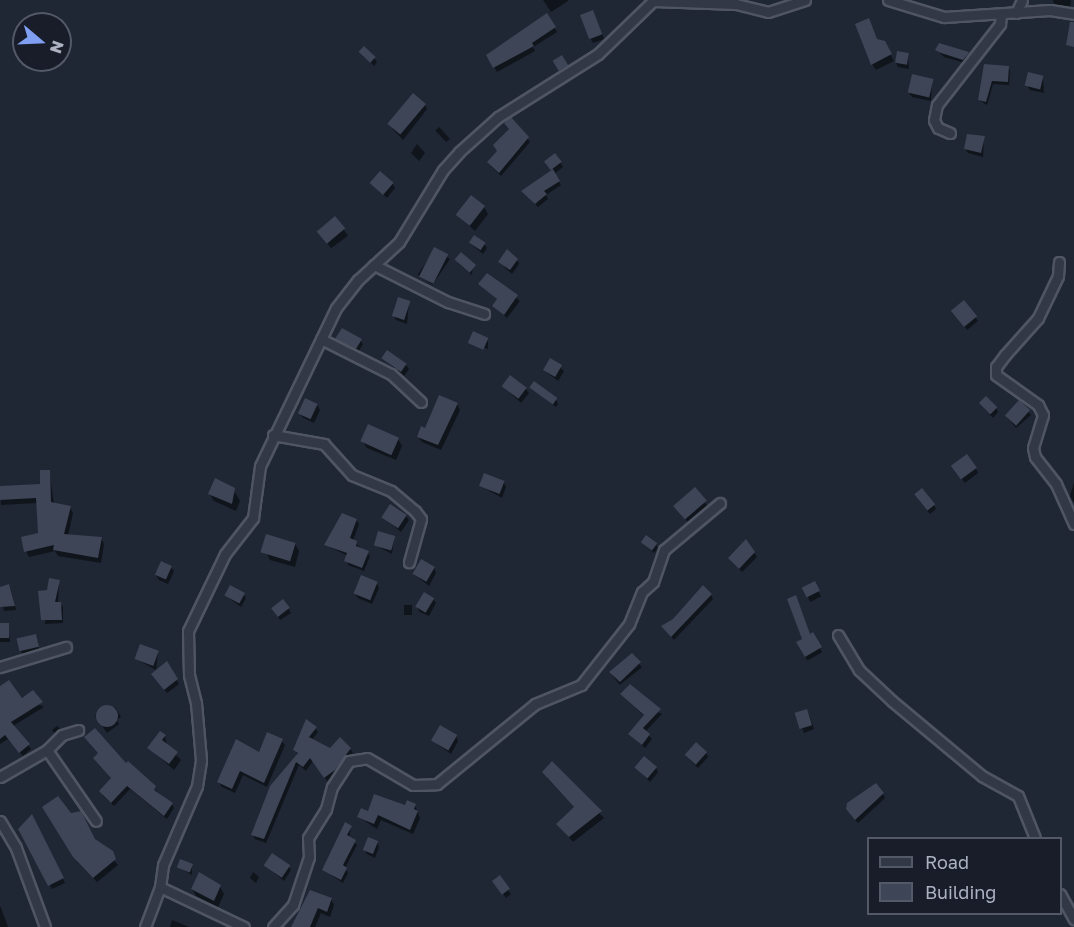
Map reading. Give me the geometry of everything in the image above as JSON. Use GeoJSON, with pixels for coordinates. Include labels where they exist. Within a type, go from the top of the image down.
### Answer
{"type":"FeatureCollection","features":[{"type":"Feature","properties":{"kind":"street"},"geometry":{"type":"LineString","coordinates":[[145,927],[160,888],[163,864],[197,786],[201,760],[196,703],[189,675],[188,631],[225,554],[253,518],[260,466],[273,435],[342,300],[399,242],[443,170],[476,136],[598,54],[654,0],[726,3],[768,12],[805,0]]}},
{"type":"Feature","properties":{"kind":"street"},"geometry":{"type":"LineString","coordinates":[[888,0],[944,17],[1050,10],[1074,14]]}},
{"type":"Feature","properties":{"kind":"street"},"geometry":{"type":"LineString","coordinates":[[1016,13],[1022,0]]}},
{"type":"Feature","properties":{"kind":"street"},"geometry":{"type":"LineString","coordinates":[[950,133],[938,128],[934,120],[937,105],[1000,24],[1001,15]]}},
{"type":"Feature","properties":{"kind":"street"},"geometry":{"type":"LineString","coordinates":[[1059,262],[1058,276],[1038,318],[1004,356],[996,375],[1038,405],[1043,415],[1033,448],[1035,457],[1056,484],[1074,524]]}},
{"type":"Feature","properties":{"kind":"street"},"geometry":{"type":"LineString","coordinates":[[374,265],[448,302],[484,314]]}},
{"type":"Feature","properties":{"kind":"street"},"geometry":{"type":"LineString","coordinates":[[321,339],[391,374],[421,402]]}},
{"type":"Feature","properties":{"kind":"street"},"geometry":{"type":"LineString","coordinates":[[273,435],[324,444],[352,475],[391,491],[415,511],[421,519],[409,562]]}},
{"type":"Feature","properties":{"kind":"street"},"geometry":{"type":"LineString","coordinates":[[273,927],[294,905],[307,864],[308,838],[349,761],[367,758],[412,785],[437,784],[535,704],[581,685],[629,624],[642,592],[653,582],[664,550],[720,502]]}},
{"type":"Feature","properties":{"kind":"street"},"geometry":{"type":"LineString","coordinates":[[838,635],[859,670],[892,700],[982,776],[1018,796],[1035,837]]}},
{"type":"Feature","properties":{"kind":"street"},"geometry":{"type":"LineString","coordinates":[[0,667],[66,647]]}},
{"type":"Feature","properties":{"kind":"street"},"geometry":{"type":"LineString","coordinates":[[0,777],[47,750],[62,735],[78,730]]}},
{"type":"Feature","properties":{"kind":"street"},"geometry":{"type":"LineString","coordinates":[[47,750],[96,821]]}},
{"type":"Feature","properties":{"kind":"street"},"geometry":{"type":"LineString","coordinates":[[0,821],[16,848],[45,927]]}},
{"type":"Feature","properties":{"kind":"street"},"geometry":{"type":"LineString","coordinates":[[160,888],[244,927]]}},
{"type":"Feature","properties":{"kind":"street"},"geometry":{"type":"LineString","coordinates":[[1062,898],[1074,920]]}},
{"type":"Feature","properties":{"kind":"building"},"geometry":{"type":"Polygon","coordinates":[[[593,10],[602,34],[589,39],[580,15],[593,10]]]}},
{"type":"Feature","properties":{"kind":"building"},"geometry":{"type":"Polygon","coordinates":[[[547,13],[556,27],[532,43],[534,46],[493,68],[486,55],[547,13]]]}},
{"type":"Feature","properties":{"kind":"building"},"geometry":{"type":"Polygon","coordinates":[[[869,18],[877,39],[885,41],[892,54],[871,65],[855,24],[869,18]]]}},
{"type":"Feature","properties":{"kind":"building"},"geometry":{"type":"Polygon","coordinates":[[[1070,22],[1074,22],[1074,47],[1066,45],[1070,22]]]}},
{"type":"Feature","properties":{"kind":"building"},"geometry":{"type":"Polygon","coordinates":[[[939,43],[969,52],[963,60],[935,50],[939,43]]]}},
{"type":"Feature","properties":{"kind":"building"},"geometry":{"type":"Polygon","coordinates":[[[364,46],[376,57],[370,63],[359,52],[364,46]]]}},
{"type":"Feature","properties":{"kind":"building"},"geometry":{"type":"Polygon","coordinates":[[[897,51],[909,53],[907,65],[895,63],[897,51]]]}},
{"type":"Feature","properties":{"kind":"building"},"geometry":{"type":"Polygon","coordinates":[[[562,55],[568,65],[559,71],[553,61],[562,55]]]}},
{"type":"Feature","properties":{"kind":"building"},"geometry":{"type":"Polygon","coordinates":[[[984,64],[1009,66],[1008,82],[992,81],[986,102],[978,100],[984,64]]]}},
{"type":"Feature","properties":{"kind":"building"},"geometry":{"type":"Polygon","coordinates":[[[1028,72],[1044,76],[1040,89],[1025,86],[1028,72]]]}},
{"type":"Feature","properties":{"kind":"building"},"geometry":{"type":"Polygon","coordinates":[[[912,74],[933,79],[929,97],[908,93],[912,74]]]}},
{"type":"Feature","properties":{"kind":"building"},"geometry":{"type":"Polygon","coordinates":[[[413,93],[426,104],[400,135],[387,124],[413,93]]]}},
{"type":"Feature","properties":{"kind":"building"},"geometry":{"type":"Polygon","coordinates":[[[511,117],[529,137],[499,173],[487,162],[497,151],[493,145],[509,129],[504,123],[511,117]]]}},
{"type":"Feature","properties":{"kind":"building"},"geometry":{"type":"Polygon","coordinates":[[[967,134],[985,136],[981,153],[964,149],[967,134]]]}},
{"type":"Feature","properties":{"kind":"building"},"geometry":{"type":"Polygon","coordinates":[[[555,153],[562,162],[551,170],[544,162],[555,153]]]}},
{"type":"Feature","properties":{"kind":"building"},"geometry":{"type":"Polygon","coordinates":[[[553,169],[560,181],[544,191],[547,194],[535,204],[521,191],[553,169]]]}},
{"type":"Feature","properties":{"kind":"building"},"geometry":{"type":"Polygon","coordinates":[[[380,171],[394,183],[383,195],[370,183],[380,171]]]}},
{"type":"Feature","properties":{"kind":"building"},"geometry":{"type":"Polygon","coordinates":[[[471,195],[485,206],[470,226],[456,215],[471,195]]]}},
{"type":"Feature","properties":{"kind":"building"},"geometry":{"type":"Polygon","coordinates":[[[335,216],[345,228],[327,244],[317,231],[335,216]]]}},
{"type":"Feature","properties":{"kind":"building"},"geometry":{"type":"Polygon","coordinates":[[[474,235],[486,243],[481,250],[469,242],[474,235]]]}},
{"type":"Feature","properties":{"kind":"building"},"geometry":{"type":"Polygon","coordinates":[[[434,247],[448,254],[433,284],[419,276],[434,247]]]}},
{"type":"Feature","properties":{"kind":"building"},"geometry":{"type":"Polygon","coordinates":[[[507,249],[518,259],[510,270],[498,262],[507,249]]]}},
{"type":"Feature","properties":{"kind":"building"},"geometry":{"type":"Polygon","coordinates":[[[461,252],[476,265],[470,273],[454,260],[461,252]]]}},
{"type":"Feature","properties":{"kind":"building"},"geometry":{"type":"Polygon","coordinates":[[[487,273],[518,295],[504,315],[492,306],[497,299],[478,284],[487,273]]]}},
{"type":"Feature","properties":{"kind":"building"},"geometry":{"type":"Polygon","coordinates":[[[398,297],[410,301],[404,320],[392,316],[398,297]]]}},
{"type":"Feature","properties":{"kind":"building"},"geometry":{"type":"Polygon","coordinates":[[[964,300],[977,316],[964,327],[951,311],[964,300]]]}},
{"type":"Feature","properties":{"kind":"building"},"geometry":{"type":"Polygon","coordinates":[[[342,328],[362,339],[356,349],[335,339],[342,328]]]}},
{"type":"Feature","properties":{"kind":"building"},"geometry":{"type":"Polygon","coordinates":[[[473,331],[489,338],[483,350],[468,343],[473,331]]]}},
{"type":"Feature","properties":{"kind":"building"},"geometry":{"type":"Polygon","coordinates":[[[387,350],[407,364],[401,372],[381,358],[387,350]]]}},
{"type":"Feature","properties":{"kind":"building"},"geometry":{"type":"Polygon","coordinates":[[[550,358],[562,365],[555,377],[543,370],[550,358]]]}},
{"type":"Feature","properties":{"kind":"building"},"geometry":{"type":"Polygon","coordinates":[[[510,375],[527,388],[518,399],[502,386],[510,375]]]}},
{"type":"Feature","properties":{"kind":"building"},"geometry":{"type":"Polygon","coordinates":[[[534,381],[557,398],[553,405],[529,387],[534,381]]]}},
{"type":"Feature","properties":{"kind":"building"},"geometry":{"type":"Polygon","coordinates":[[[439,395],[458,403],[438,445],[417,437],[421,426],[425,428],[439,395]]]}},
{"type":"Feature","properties":{"kind":"building"},"geometry":{"type":"Polygon","coordinates":[[[986,396],[997,407],[990,414],[979,403],[986,396]]]}},
{"type":"Feature","properties":{"kind":"building"},"geometry":{"type":"Polygon","coordinates":[[[305,398],[318,404],[311,419],[298,413],[305,398]]]}},
{"type":"Feature","properties":{"kind":"building"},"geometry":{"type":"Polygon","coordinates":[[[1019,400],[1030,410],[1016,426],[1005,416],[1019,400]]]}},
{"type":"Feature","properties":{"kind":"building"},"geometry":{"type":"Polygon","coordinates":[[[368,424],[399,438],[391,455],[360,441],[368,424]]]}},
{"type":"Feature","properties":{"kind":"building"},"geometry":{"type":"Polygon","coordinates":[[[967,454],[977,468],[961,480],[951,466],[967,454]]]}},
{"type":"Feature","properties":{"kind":"building"},"geometry":{"type":"Polygon","coordinates":[[[40,470],[50,470],[51,502],[71,506],[64,534],[102,537],[98,558],[53,550],[54,545],[24,552],[21,537],[38,533],[36,498],[0,500],[0,486],[40,484],[40,470]]]}},
{"type":"Feature","properties":{"kind":"building"},"geometry":{"type":"Polygon","coordinates":[[[484,473],[505,481],[500,494],[479,486],[484,473]]]}},
{"type":"Feature","properties":{"kind":"building"},"geometry":{"type":"Polygon","coordinates":[[[215,478],[235,488],[232,504],[208,494],[215,478]]]}},
{"type":"Feature","properties":{"kind":"building"},"geometry":{"type":"Polygon","coordinates":[[[695,487],[707,501],[685,520],[673,506],[695,487]]]}},
{"type":"Feature","properties":{"kind":"building"},"geometry":{"type":"Polygon","coordinates":[[[922,488],[935,504],[927,511],[914,494],[922,488]]]}},
{"type":"Feature","properties":{"kind":"building"},"geometry":{"type":"Polygon","coordinates":[[[390,504],[407,515],[398,528],[381,517],[390,504]]]}},
{"type":"Feature","properties":{"kind":"building"},"geometry":{"type":"Polygon","coordinates":[[[342,513],[357,519],[350,538],[357,541],[356,546],[369,551],[362,568],[344,561],[347,553],[324,545],[342,513]]]}},
{"type":"Feature","properties":{"kind":"building"},"geometry":{"type":"Polygon","coordinates":[[[378,531],[395,536],[391,550],[374,545],[378,531]]]}},
{"type":"Feature","properties":{"kind":"building"},"geometry":{"type":"Polygon","coordinates":[[[266,534],[296,543],[290,561],[260,552],[266,534]]]}},
{"type":"Feature","properties":{"kind":"building"},"geometry":{"type":"Polygon","coordinates":[[[646,535],[657,543],[652,551],[641,542],[646,535]]]}},
{"type":"Feature","properties":{"kind":"building"},"geometry":{"type":"Polygon","coordinates":[[[746,539],[755,552],[739,569],[728,558],[746,539]]]}},
{"type":"Feature","properties":{"kind":"building"},"geometry":{"type":"Polygon","coordinates":[[[421,559],[435,567],[426,582],[412,574],[421,559]]]}},
{"type":"Feature","properties":{"kind":"building"},"geometry":{"type":"Polygon","coordinates":[[[161,561],[172,566],[166,580],[155,575],[161,561]]]}},
{"type":"Feature","properties":{"kind":"building"},"geometry":{"type":"Polygon","coordinates":[[[361,575],[378,582],[370,600],[354,594],[361,575]]]}},
{"type":"Feature","properties":{"kind":"building"},"geometry":{"type":"Polygon","coordinates":[[[49,578],[60,580],[55,602],[61,602],[62,620],[41,620],[38,591],[47,590],[49,578]]]}},
{"type":"Feature","properties":{"kind":"building"},"geometry":{"type":"Polygon","coordinates":[[[815,581],[820,591],[807,598],[802,588],[815,581]]]}},
{"type":"Feature","properties":{"kind":"building"},"geometry":{"type":"Polygon","coordinates":[[[9,584],[15,606],[0,607],[0,587],[9,584]]]}},
{"type":"Feature","properties":{"kind":"building"},"geometry":{"type":"Polygon","coordinates":[[[230,585],[245,593],[239,604],[224,596],[230,585]]]}},
{"type":"Feature","properties":{"kind":"building"},"geometry":{"type":"Polygon","coordinates":[[[703,585],[712,594],[671,637],[661,626],[673,619],[703,585]]]}},
{"type":"Feature","properties":{"kind":"building"},"geometry":{"type":"Polygon","coordinates":[[[424,592],[434,598],[426,613],[415,607],[424,592]]]}},
{"type":"Feature","properties":{"kind":"building"},"geometry":{"type":"Polygon","coordinates":[[[796,595],[810,634],[813,632],[822,647],[805,657],[796,642],[802,639],[787,599],[796,595]]]}},
{"type":"Feature","properties":{"kind":"building"},"geometry":{"type":"Polygon","coordinates":[[[283,599],[290,608],[278,617],[271,608],[283,599]]]}},
{"type":"Feature","properties":{"kind":"building"},"geometry":{"type":"Polygon","coordinates":[[[0,623],[9,623],[9,638],[0,638],[0,623]]]}},
{"type":"Feature","properties":{"kind":"building"},"geometry":{"type":"Polygon","coordinates":[[[36,634],[39,647],[19,651],[17,638],[36,634]]]}},
{"type":"Feature","properties":{"kind":"building"},"geometry":{"type":"Polygon","coordinates":[[[140,644],[159,651],[153,666],[135,659],[140,644]]]}},
{"type":"Feature","properties":{"kind":"building"},"geometry":{"type":"Polygon","coordinates":[[[632,653],[641,662],[620,682],[609,672],[632,653]]]}},
{"type":"Feature","properties":{"kind":"building"},"geometry":{"type":"Polygon","coordinates":[[[167,661],[178,679],[164,690],[151,674],[167,661]]]}},
{"type":"Feature","properties":{"kind":"building"},"geometry":{"type":"Polygon","coordinates":[[[9,680],[22,698],[33,690],[43,702],[11,722],[30,744],[19,753],[5,735],[0,739],[0,686],[9,680]]]}},
{"type":"Feature","properties":{"kind":"building"},"geometry":{"type":"Polygon","coordinates":[[[630,684],[661,709],[643,728],[650,734],[642,745],[628,734],[644,715],[620,694],[630,684]]]}},
{"type":"Feature","properties":{"kind":"building"},"geometry":{"type":"Polygon","coordinates":[[[107,705],[115,708],[118,716],[115,724],[107,727],[99,724],[96,716],[99,708],[107,705]]]}},
{"type":"Feature","properties":{"kind":"building"},"geometry":{"type":"Polygon","coordinates":[[[807,709],[812,725],[800,729],[795,713],[807,709]]]}},
{"type":"Feature","properties":{"kind":"building"},"geometry":{"type":"Polygon","coordinates":[[[306,719],[317,727],[309,737],[330,748],[340,737],[351,748],[335,770],[324,778],[310,758],[303,767],[296,762],[264,839],[251,835],[270,786],[298,753],[293,750],[306,719]]]}},
{"type":"Feature","properties":{"kind":"building"},"geometry":{"type":"Polygon","coordinates":[[[440,725],[457,735],[448,751],[431,741],[440,725]]]}},
{"type":"Feature","properties":{"kind":"building"},"geometry":{"type":"Polygon","coordinates":[[[95,728],[126,763],[128,761],[156,786],[154,790],[173,803],[164,816],[127,786],[111,803],[99,791],[111,778],[93,758],[98,753],[84,737],[95,728]]]}},
{"type":"Feature","properties":{"kind":"building"},"geometry":{"type":"Polygon","coordinates":[[[160,731],[166,735],[162,740],[178,752],[169,764],[147,748],[160,731]]]}},
{"type":"Feature","properties":{"kind":"building"},"geometry":{"type":"Polygon","coordinates":[[[267,732],[283,739],[264,783],[240,771],[232,789],[217,782],[236,739],[259,752],[267,732]]]}},
{"type":"Feature","properties":{"kind":"building"},"geometry":{"type":"Polygon","coordinates":[[[696,742],[707,752],[696,765],[685,755],[696,742]]]}},
{"type":"Feature","properties":{"kind":"building"},"geometry":{"type":"Polygon","coordinates":[[[644,756],[657,767],[647,778],[634,767],[644,756]]]}},
{"type":"Feature","properties":{"kind":"building"},"geometry":{"type":"Polygon","coordinates":[[[552,761],[602,811],[569,837],[556,824],[574,807],[542,772],[552,761]]]}},
{"type":"Feature","properties":{"kind":"building"},"geometry":{"type":"Polygon","coordinates":[[[876,783],[884,793],[855,820],[846,809],[847,803],[876,783]]]}},
{"type":"Feature","properties":{"kind":"building"},"geometry":{"type":"Polygon","coordinates":[[[374,794],[405,805],[407,800],[416,804],[414,809],[418,811],[410,830],[378,815],[374,824],[357,817],[361,808],[368,811],[374,794]]]}},
{"type":"Feature","properties":{"kind":"building"},"geometry":{"type":"Polygon","coordinates":[[[58,796],[71,813],[81,811],[95,839],[113,851],[116,859],[93,878],[73,857],[42,807],[58,796]]]}},
{"type":"Feature","properties":{"kind":"building"},"geometry":{"type":"Polygon","coordinates":[[[32,814],[64,878],[48,886],[18,829],[32,814]]]}},
{"type":"Feature","properties":{"kind":"building"},"geometry":{"type":"Polygon","coordinates":[[[345,822],[352,826],[347,835],[356,840],[343,865],[347,868],[341,880],[322,870],[345,822]]]}},
{"type":"Feature","properties":{"kind":"building"},"geometry":{"type":"Polygon","coordinates":[[[368,837],[378,841],[373,854],[363,850],[368,837]]]}},
{"type":"Feature","properties":{"kind":"building"},"geometry":{"type":"Polygon","coordinates":[[[272,853],[290,865],[282,878],[264,865],[272,853]]]}},
{"type":"Feature","properties":{"kind":"building"},"geometry":{"type":"Polygon","coordinates":[[[180,859],[193,864],[190,872],[177,867],[180,859]]]}},
{"type":"Feature","properties":{"kind":"building"},"geometry":{"type":"Polygon","coordinates":[[[199,872],[221,885],[214,901],[191,889],[199,872]]]}},
{"type":"Feature","properties":{"kind":"building"},"geometry":{"type":"Polygon","coordinates":[[[500,875],[510,889],[502,895],[492,881],[500,875]]]}},
{"type":"Feature","properties":{"kind":"building"},"geometry":{"type":"Polygon","coordinates":[[[310,890],[332,898],[327,912],[318,908],[310,927],[291,927],[310,890]]]}}]}
